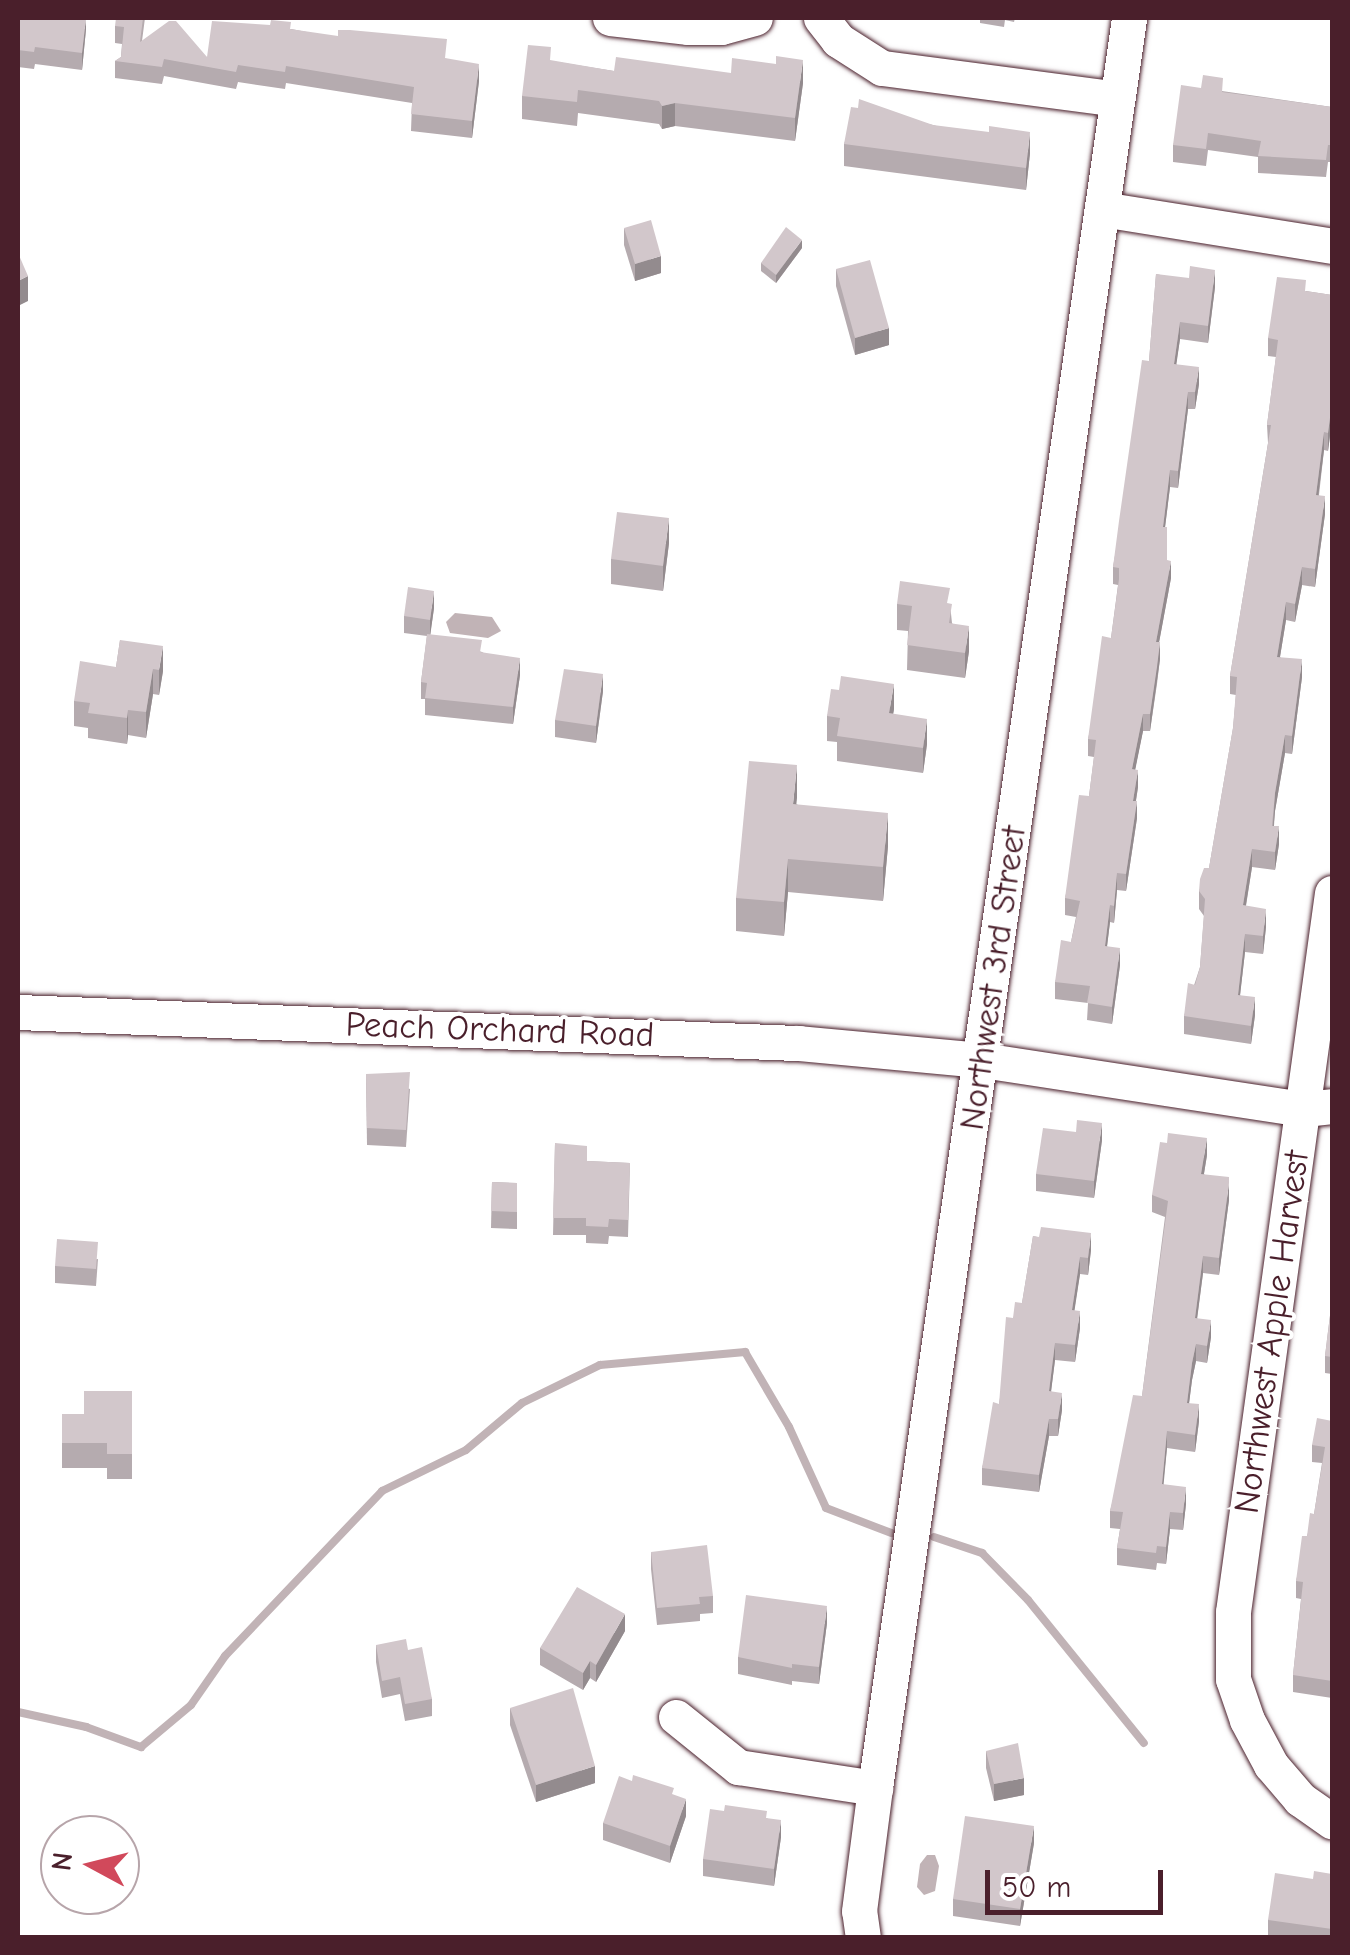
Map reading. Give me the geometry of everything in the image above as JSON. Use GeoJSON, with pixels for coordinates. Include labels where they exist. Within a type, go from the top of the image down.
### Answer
{"type":"FeatureCollection","features":[{"type":"Feature","properties":{"kind":"street"},"geometry":{"type":"LineString","coordinates":[[610,18],[688,27],[722,26],[755,18]]}},
{"type":"Feature","properties":{"kind":"street"},"geometry":{"type":"LineString","coordinates":[[820,18],[838,40],[882,68],[1117,100]]}},
{"type":"Feature","properties":{"kind":"street","name":"Northwest 3rd Street"},"geometry":{"type":"LineString","coordinates":[[863,1938],[859,1911],[875,1788],[1128,18]]}},
{"type":"Feature","properties":{"kind":"street"},"geometry":{"type":"LineString","coordinates":[[1102,209],[1332,246]]}},
{"type":"Feature","properties":{"kind":"street","name":"Northwest Apple Harvest"},"geometry":{"type":"LineString","coordinates":[[1332,893],[1318,1108],[1233,1612],[1233,1679],[1270,1765],[1300,1798],[1332,1821]]}},
{"type":"Feature","properties":{"kind":"street","name":"Peach Orchard Road"},"geometry":{"type":"LineString","coordinates":[[18,1012],[778,1042],[982,1060],[1318,1108]]}},
{"type":"Feature","properties":{"kind":"street"},"geometry":{"type":"LineString","coordinates":[[676,1717],[738,1768],[875,1788]]}},
{"type":"Feature","properties":{"kind":"shaded area"},"geometry":{"type":"Polygon","coordinates":[[[455,613],[492,617],[501,631],[488,638],[450,633],[446,622],[455,613]]]}},
{"type":"Feature","properties":{"kind":"shaded area"},"geometry":{"type":"Polygon","coordinates":[[[927,1855],[935,1855],[939,1866],[935,1891],[924,1895],[917,1887],[920,1864],[927,1855]]]}},
{"type":"Feature","properties":{"kind":"building"},"geometry":{"type":"Polygon","coordinates":[[[18,18],[86,18],[82,53],[35,47],[34,52],[18,50],[18,18]]]}},
{"type":"Feature","properties":{"kind":"building"},"geometry":{"type":"Polygon","coordinates":[[[116,18],[143,18],[140,42],[169,21],[176,21],[207,57],[212,21],[270,25],[271,20],[291,22],[290,29],[338,36],[338,30],[350,30],[447,39],[445,58],[479,64],[472,121],[411,114],[414,87],[286,66],[285,72],[238,65],[236,72],[164,59],[162,67],[115,61],[121,57],[124,27],[115,26],[116,18]]]}},
{"type":"Feature","properties":{"kind":"building"},"geometry":{"type":"Polygon","coordinates":[[[528,45],[551,47],[550,60],[614,71],[616,57],[731,73],[732,58],[776,64],[776,56],[803,60],[795,118],[675,103],[662,106],[659,101],[578,90],[577,102],[522,96],[528,45]]]}},
{"type":"Feature","properties":{"kind":"building"},"geometry":{"type":"Polygon","coordinates":[[[1203,75],[1223,78],[1222,92],[1332,107],[1332,145],[1328,145],[1326,160],[1258,156],[1261,141],[1208,133],[1206,149],[1173,145],[1181,85],[1201,88],[1203,75]]]}},
{"type":"Feature","properties":{"kind":"building"},"geometry":{"type":"Polygon","coordinates":[[[859,99],[933,125],[989,132],[989,126],[1030,132],[1026,168],[844,144],[851,107],[858,108],[859,99]]]}},
{"type":"Feature","properties":{"kind":"building"},"geometry":{"type":"Polygon","coordinates":[[[651,220],[661,256],[635,264],[624,228],[651,220]]]}},
{"type":"Feature","properties":{"kind":"building"},"geometry":{"type":"Polygon","coordinates":[[[786,227],[802,240],[776,275],[761,263],[786,227]]]}},
{"type":"Feature","properties":{"kind":"building"},"geometry":{"type":"Polygon","coordinates":[[[18,253],[28,276],[18,281],[18,253]]]}},
{"type":"Feature","properties":{"kind":"building"},"geometry":{"type":"Polygon","coordinates":[[[870,260],[889,328],[855,338],[836,269],[870,260]]]}},
{"type":"Feature","properties":{"kind":"building"},"geometry":{"type":"Polygon","coordinates":[[[1190,266],[1215,270],[1208,326],[1180,322],[1174,364],[1199,367],[1195,392],[1188,392],[1178,471],[1170,470],[1163,527],[1167,527],[1167,560],[1171,561],[1156,642],[1160,642],[1157,667],[1150,714],[1143,714],[1132,769],[1138,770],[1133,801],[1137,801],[1126,874],[1117,873],[1114,906],[1110,905],[1105,946],[1120,948],[1112,1007],[1087,1003],[1090,986],[1055,982],[1061,940],[1071,942],[1080,901],[1065,898],[1079,795],[1089,796],[1096,740],[1088,739],[1102,636],[1111,638],[1119,579],[1119,568],[1113,567],[1142,360],[1149,361],[1156,274],[1189,278],[1190,266]]]}},
{"type":"Feature","properties":{"kind":"building"},"geometry":{"type":"Polygon","coordinates":[[[1277,277],[1306,280],[1305,291],[1332,295],[1332,411],[1328,433],[1324,432],[1316,495],[1325,496],[1315,569],[1302,567],[1295,604],[1286,602],[1277,657],[1302,659],[1292,736],[1285,735],[1275,793],[1272,826],[1279,826],[1275,852],[1252,849],[1243,905],[1266,909],[1263,936],[1245,934],[1238,995],[1255,997],[1251,1026],[1184,1016],[1188,983],[1195,985],[1200,967],[1205,899],[1199,891],[1200,879],[1204,868],[1209,868],[1233,728],[1237,677],[1230,676],[1271,425],[1267,425],[1278,340],[1268,338],[1277,277]]]}},
{"type":"Feature","properties":{"kind":"building"},"geometry":{"type":"Polygon","coordinates":[[[617,512],[669,518],[663,566],[611,559],[617,512]]]}},
{"type":"Feature","properties":{"kind":"building"},"geometry":{"type":"Polygon","coordinates":[[[900,581],[950,588],[949,623],[969,626],[965,653],[907,645],[912,606],[897,604],[900,581]]]}},
{"type":"Feature","properties":{"kind":"building"},"geometry":{"type":"Polygon","coordinates":[[[408,587],[434,591],[430,620],[404,616],[408,587]]]}},
{"type":"Feature","properties":{"kind":"building"},"geometry":{"type":"Polygon","coordinates":[[[427,634],[482,640],[480,652],[520,658],[513,707],[425,698],[427,683],[421,682],[427,634]]]}},
{"type":"Feature","properties":{"kind":"building"},"geometry":{"type":"Polygon","coordinates":[[[120,640],[163,646],[159,670],[153,669],[146,712],[128,710],[127,718],[88,713],[90,703],[74,701],[80,661],[116,667],[120,640]]]}},
{"type":"Feature","properties":{"kind":"building"},"geometry":{"type":"Polygon","coordinates":[[[564,669],[603,674],[596,726],[555,720],[564,669]]]}},
{"type":"Feature","properties":{"kind":"building"},"geometry":{"type":"Polygon","coordinates":[[[841,676],[894,684],[889,713],[927,719],[923,748],[837,736],[840,718],[827,716],[831,689],[839,690],[841,676]]]}},
{"type":"Feature","properties":{"kind":"building"},"geometry":{"type":"Polygon","coordinates":[[[749,761],[797,765],[793,804],[888,813],[883,867],[788,859],[784,902],[736,898],[749,761]]]}},
{"type":"Feature","properties":{"kind":"building"},"geometry":{"type":"Polygon","coordinates":[[[410,1072],[406,1130],[367,1128],[366,1074],[410,1072]]]}},
{"type":"Feature","properties":{"kind":"building"},"geometry":{"type":"Polygon","coordinates":[[[1077,1120],[1102,1123],[1094,1181],[1036,1174],[1043,1128],[1076,1132],[1077,1120]]]}},
{"type":"Feature","properties":{"kind":"building"},"geometry":{"type":"Polygon","coordinates":[[[1168,1133],[1207,1138],[1201,1174],[1229,1177],[1229,1183],[1219,1258],[1203,1256],[1195,1318],[1211,1320],[1207,1346],[1196,1344],[1192,1363],[1187,1403],[1199,1404],[1195,1435],[1167,1431],[1162,1484],[1186,1487],[1183,1513],[1170,1512],[1166,1547],[1157,1546],[1156,1553],[1117,1548],[1123,1512],[1110,1511],[1133,1395],[1142,1396],[1168,1201],[1152,1195],[1160,1142],[1167,1143],[1168,1133]]]}},
{"type":"Feature","properties":{"kind":"building"},"geometry":{"type":"Polygon","coordinates":[[[555,1143],[587,1146],[587,1161],[630,1163],[628,1220],[609,1219],[608,1227],[586,1226],[586,1218],[553,1218],[555,1143]]]}},
{"type":"Feature","properties":{"kind":"building"},"geometry":{"type":"Polygon","coordinates":[[[492,1182],[517,1183],[517,1212],[491,1211],[492,1182]]]}},
{"type":"Feature","properties":{"kind":"building"},"geometry":{"type":"Polygon","coordinates":[[[1041,1227],[1091,1233],[1088,1258],[1080,1257],[1072,1310],[1080,1311],[1075,1345],[1055,1343],[1049,1391],[1062,1393],[1058,1419],[1049,1419],[1039,1475],[982,1468],[993,1402],[999,1404],[1006,1317],[1013,1318],[1015,1302],[1022,1303],[1033,1236],[1039,1237],[1041,1227]]]}},
{"type":"Feature","properties":{"kind":"building"},"geometry":{"type":"Polygon","coordinates":[[[57,1239],[98,1242],[96,1269],[55,1266],[57,1239]]]}},
{"type":"Feature","properties":{"kind":"building"},"geometry":{"type":"Polygon","coordinates":[[[1332,1299],[1332,1357],[1325,1356],[1332,1299]]]}},
{"type":"Feature","properties":{"kind":"building"},"geometry":{"type":"Polygon","coordinates":[[[84,1391],[132,1391],[132,1454],[107,1454],[107,1443],[62,1443],[62,1414],[84,1414],[84,1391]]]}},
{"type":"Feature","properties":{"kind":"building"},"geometry":{"type":"Polygon","coordinates":[[[1317,1418],[1332,1421],[1332,1681],[1293,1675],[1303,1582],[1296,1581],[1302,1536],[1307,1536],[1310,1513],[1314,1514],[1325,1447],[1312,1445],[1317,1418]]]}},
{"type":"Feature","properties":{"kind":"building"},"geometry":{"type":"Polygon","coordinates":[[[707,1545],[713,1596],[699,1597],[700,1604],[657,1608],[651,1552],[707,1545]]]}},
{"type":"Feature","properties":{"kind":"building"},"geometry":{"type":"Polygon","coordinates":[[[577,1587],[625,1614],[596,1665],[590,1661],[583,1673],[540,1648],[577,1587]]]}},
{"type":"Feature","properties":{"kind":"building"},"geometry":{"type":"Polygon","coordinates":[[[746,1595],[827,1606],[819,1667],[792,1664],[792,1668],[738,1657],[746,1595]]]}},
{"type":"Feature","properties":{"kind":"building"},"geometry":{"type":"Polygon","coordinates":[[[406,1639],[408,1650],[422,1647],[432,1699],[405,1704],[400,1677],[382,1681],[376,1645],[406,1639]]]}},
{"type":"Feature","properties":{"kind":"building"},"geometry":{"type":"Polygon","coordinates":[[[573,1688],[595,1766],[536,1785],[510,1708],[573,1688]]]}},
{"type":"Feature","properties":{"kind":"building"},"geometry":{"type":"Polygon","coordinates":[[[1018,1743],[1024,1778],[994,1784],[986,1751],[1018,1743]]]}},
{"type":"Feature","properties":{"kind":"building"},"geometry":{"type":"Polygon","coordinates":[[[633,1775],[674,1788],[672,1794],[686,1799],[670,1846],[603,1823],[619,1776],[632,1781],[633,1775]]]}},
{"type":"Feature","properties":{"kind":"building"},"geometry":{"type":"Polygon","coordinates":[[[725,1805],[767,1811],[766,1818],[781,1820],[774,1869],[703,1859],[710,1809],[724,1811],[725,1805]]]}},
{"type":"Feature","properties":{"kind":"building"},"geometry":{"type":"Polygon","coordinates":[[[965,1816],[1034,1826],[1020,1909],[953,1899],[965,1816]]]}},
{"type":"Feature","properties":{"kind":"building"},"geometry":{"type":"Polygon","coordinates":[[[1314,1871],[1332,1874],[1332,1929],[1268,1920],[1275,1873],[1313,1879],[1314,1871]]]}},
{"type":"Feature","properties":{"kind":"waterway"},"geometry":{"type":"LineString","coordinates":[[18,1712],[86,1727],[141,1747],[191,1705],[225,1656],[382,1491],[466,1450],[522,1403],[600,1365],[745,1352],[789,1427],[826,1508],[891,1533]]}},
{"type":"Feature","properties":{"kind":"waterway"},"geometry":{"type":"LineString","coordinates":[[934,1537],[982,1553],[1028,1600],[1144,1743]]}}]}
